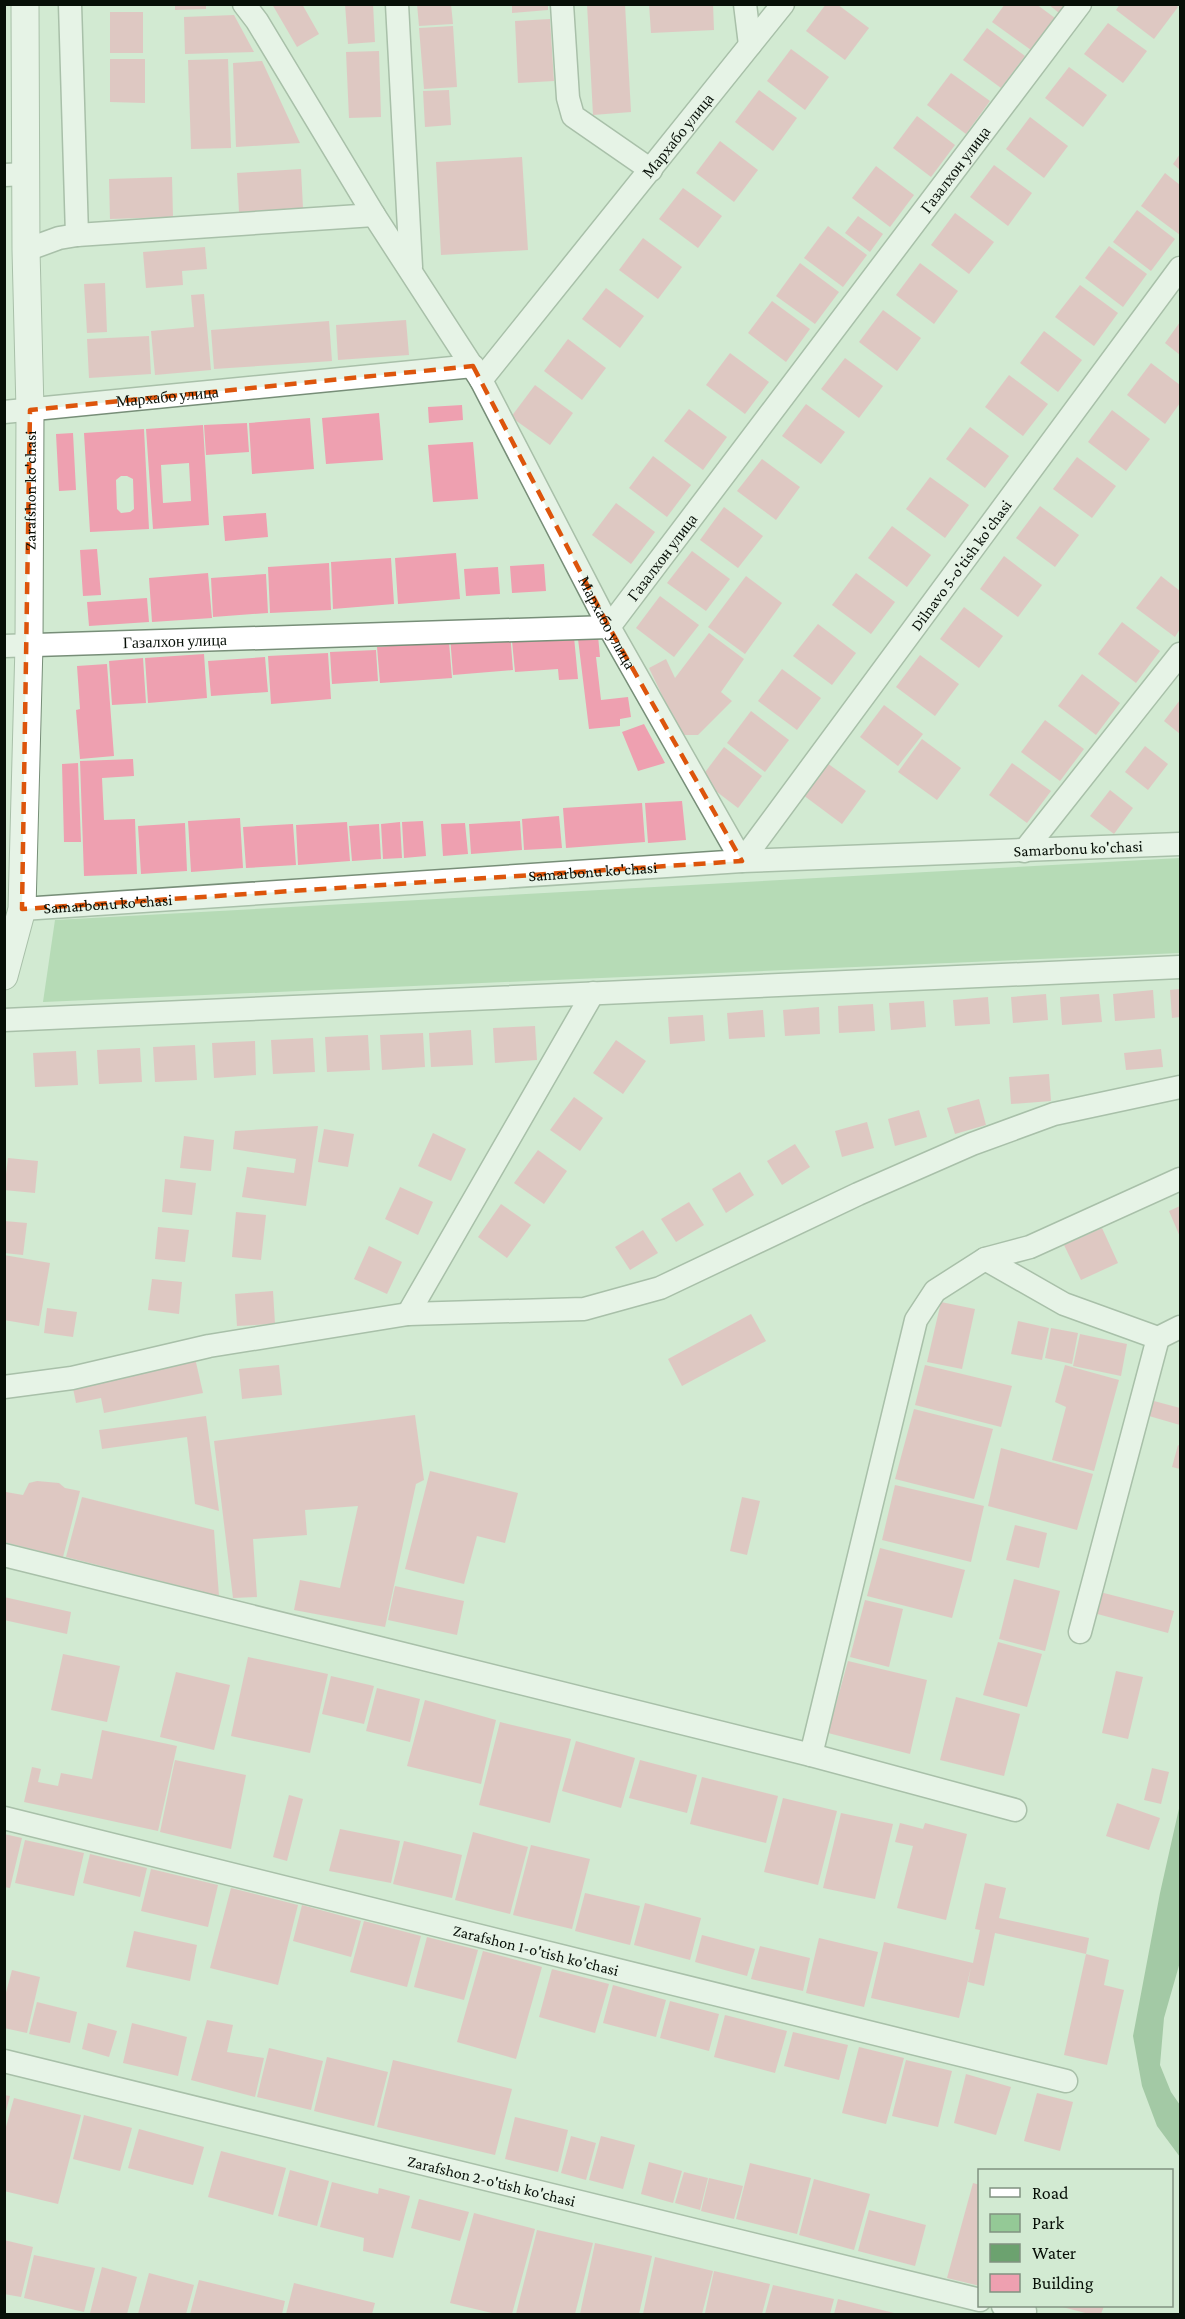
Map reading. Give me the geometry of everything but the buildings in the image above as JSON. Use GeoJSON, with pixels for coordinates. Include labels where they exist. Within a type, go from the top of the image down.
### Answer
{"type":"FeatureCollection","features":[{"type":"Feature","properties":{"kind":"street","name":"Zarafshon ko'chasi"},"geometry":{"type":"LineString","coordinates":[[4,976],[14,910],[17,411],[26,250],[16,175],[25,4]]}},
{"type":"Feature","properties":{"kind":"street"},"geometry":{"type":"LineString","coordinates":[[70,4],[76,235]]}},
{"type":"Feature","properties":{"kind":"street","name":"Мархабо улица"},"geometry":{"type":"LineString","coordinates":[[244,4],[263,31],[374,215],[411,268],[477,373],[609,627],[742,861]]}},
{"type":"Feature","properties":{"kind":"street","name":"Мархабо улица"},"geometry":{"type":"LineString","coordinates":[[397,4],[411,268]]}},
{"type":"Feature","properties":{"kind":"street"},"geometry":{"type":"LineString","coordinates":[[562,4],[568,98],[573,116],[651,170]]}},
{"type":"Feature","properties":{"kind":"street"},"geometry":{"type":"LineString","coordinates":[[745,4],[750,45]]}},
{"type":"Feature","properties":{"kind":"street","name":"Мархабо улица"},"geometry":{"type":"LineString","coordinates":[[17,411],[477,373],[651,170],[783,4]]}},
{"type":"Feature","properties":{"kind":"street","name":"Газалхон улица"},"geometry":{"type":"LineString","coordinates":[[17,646],[609,627],[1080,4]]}},
{"type":"Feature","properties":{"kind":"street"},"geometry":{"type":"LineString","coordinates":[[26,250],[59,238],[76,235],[374,215]]}},
{"type":"Feature","properties":{"kind":"street","name":"Dilnavo 5-o'tish ko'chasi"},"geometry":{"type":"LineString","coordinates":[[742,861],[1180,268]]}},
{"type":"Feature","properties":{"kind":"street"},"geometry":{"type":"LineString","coordinates":[[1024,850],[1180,654]]}},
{"type":"Feature","properties":{"kind":"street","name":"Samarbonu ko'chasi"},"geometry":{"type":"LineString","coordinates":[[14,910],[742,861],[1180,844]]}},
{"type":"Feature","properties":{"kind":"street"},"geometry":{"type":"LineString","coordinates":[[4,1020],[1180,967]]}},
{"type":"Feature","properties":{"kind":"street"},"geometry":{"type":"LineString","coordinates":[[408,1314],[593,993]]}},
{"type":"Feature","properties":{"kind":"street"},"geometry":{"type":"LineString","coordinates":[[4,1387],[72,1378],[209,1346],[408,1314],[584,1309],[660,1288],[847,1199],[972,1144],[1054,1114],[1180,1087]]}},
{"type":"Feature","properties":{"kind":"street"},"geometry":{"type":"LineString","coordinates":[[811,1755],[916,1320],[935,1291],[985,1259],[1029,1247],[1180,1179]]}},
{"type":"Feature","properties":{"kind":"street"},"geometry":{"type":"LineString","coordinates":[[985,1259],[1064,1304],[1158,1338],[1180,1327]]}},
{"type":"Feature","properties":{"kind":"street"},"geometry":{"type":"LineString","coordinates":[[1080,1632],[1158,1338]]}},
{"type":"Feature","properties":{"kind":"street"},"geometry":{"type":"LineString","coordinates":[[4,1555],[811,1755],[1015,1810]]}},
{"type":"Feature","properties":{"kind":"street","name":"Zarafshon 1-o'tish ko'chasi"},"geometry":{"type":"LineString","coordinates":[[4,1818],[1066,2081]]}},
{"type":"Feature","properties":{"kind":"street","name":"Zarafshon 2-o'tish ko'chasi"},"geometry":{"type":"LineString","coordinates":[[4,2061],[978,2300]]}},
{"type":"Feature","properties":{"kind":"street"},"geometry":{"type":"LineString","coordinates":[[1007,2307],[1025,2311]]}},
{"type":"Feature","properties":{"kind":"highlighted area"},"geometry":{"type":"Polygon","coordinates":[[[473,366],[609,627],[742,861],[22,909],[30,410],[473,366]]]}},
{"type":"Feature","properties":{"kind":"green space"},"geometry":{"type":"Polygon","coordinates":[[[1180,858],[1180,953],[43,1002],[55,920],[1180,858]]]}},
{"type":"Feature","properties":{"kind":"water"},"geometry":{"type":"Polygon","coordinates":[[[1180,1804],[1180,1962],[1164,2018],[1160,2065],[1171,2092],[1180,2105],[1180,2157],[1157,2126],[1142,2086],[1133,2036],[1160,1893],[1180,1804]]]}}]}
